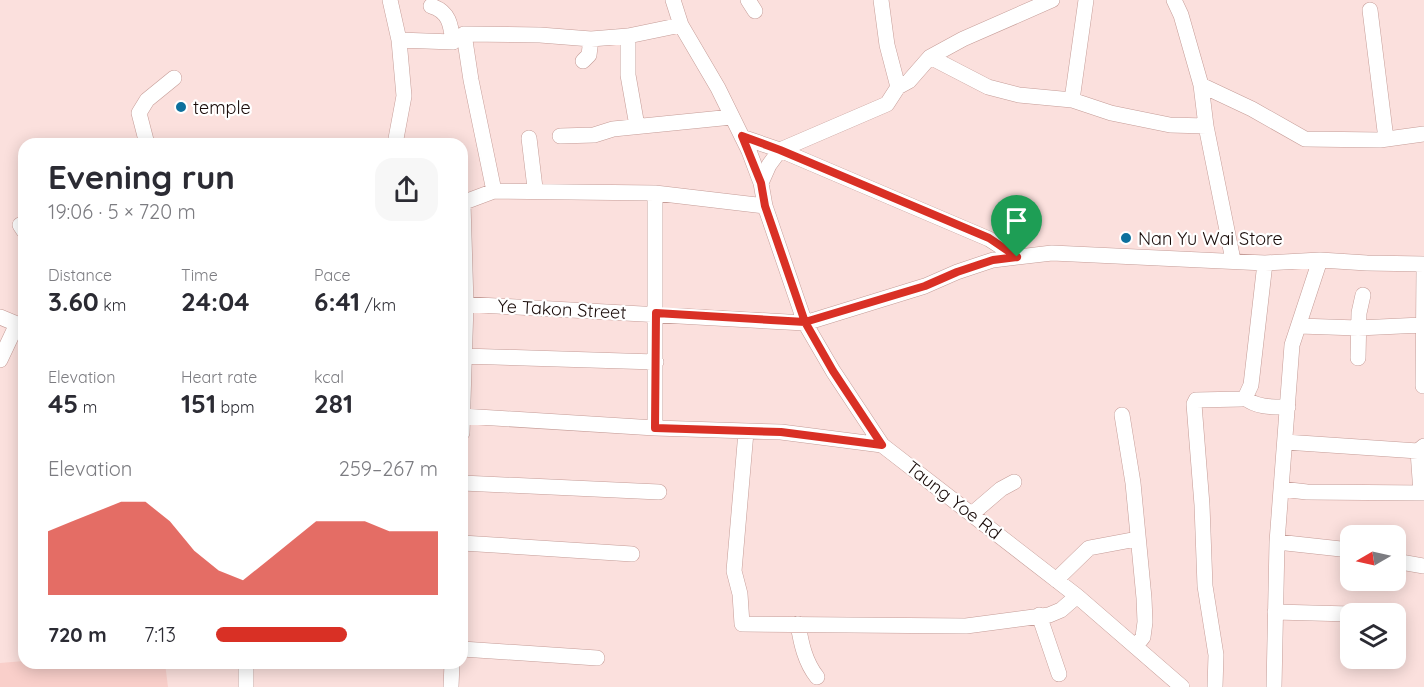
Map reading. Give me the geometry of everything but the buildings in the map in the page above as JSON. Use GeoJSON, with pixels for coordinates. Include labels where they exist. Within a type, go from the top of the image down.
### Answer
{"type":"FeatureCollection","features":[{"type":"Feature","properties":{"kind":"street"},"geometry":{"type":"LineString","coordinates":[[390,0],[399,40],[404,96],[396,138]]}},
{"type":"Feature","properties":{"kind":"street"},"geometry":{"type":"LineString","coordinates":[[672,0],[681,25],[718,88],[742,136],[761,183],[765,206],[805,322],[833,371],[882,445]]}},
{"type":"Feature","properties":{"kind":"street"},"geometry":{"type":"LineString","coordinates":[[881,0],[887,45],[898,87]]}},
{"type":"Feature","properties":{"kind":"street"},"geometry":{"type":"LineString","coordinates":[[761,183],[780,150],[887,104],[898,87],[909,81],[930,57],[963,39],[1052,0]]}},
{"type":"Feature","properties":{"kind":"street"},"geometry":{"type":"LineString","coordinates":[[1072,100],[1086,0]]}},
{"type":"Feature","properties":{"kind":"street"},"geometry":{"type":"LineString","coordinates":[[1174,0],[1181,15],[1201,85],[1206,126],[1233,260]]}},
{"type":"Feature","properties":{"kind":"street"},"geometry":{"type":"LineString","coordinates":[[431,6],[439,8],[447,16],[459,38],[471,80],[494,191]]}},
{"type":"Feature","properties":{"kind":"street"},"geometry":{"type":"LineString","coordinates":[[1370,10],[1386,139]]}},
{"type":"Feature","properties":{"kind":"street"},"geometry":{"type":"LineString","coordinates":[[399,40],[540,35],[591,39],[628,36],[681,25]]}},
{"type":"Feature","properties":{"kind":"street"},"geometry":{"type":"LineString","coordinates":[[628,36],[628,75],[637,126]]}},
{"type":"Feature","properties":{"kind":"street"},"geometry":{"type":"LineString","coordinates":[[583,61],[589,55],[591,39]]}},
{"type":"Feature","properties":{"kind":"street"},"geometry":{"type":"LineString","coordinates":[[930,57],[988,87],[1019,95],[1072,100],[1111,113],[1170,125],[1206,126]]}},
{"type":"Feature","properties":{"kind":"street"},"geometry":{"type":"LineString","coordinates":[[146,138],[140,112],[147,100],[174,78]]}},
{"type":"Feature","properties":{"kind":"street"},"geometry":{"type":"LineString","coordinates":[[1201,85],[1252,109],[1305,139],[1386,139],[1424,134]]}},
{"type":"Feature","properties":{"kind":"street"},"geometry":{"type":"LineString","coordinates":[[560,136],[594,135],[613,129],[732,117]]}},
{"type":"Feature","properties":{"kind":"street"},"geometry":{"type":"LineString","coordinates":[[742,136],[989,238],[1017,257]]}},
{"type":"Feature","properties":{"kind":"street"},"geometry":{"type":"LineString","coordinates":[[529,138],[535,188],[533,191]]}},
{"type":"Feature","properties":{"kind":"street"},"geometry":{"type":"LineString","coordinates":[[468,201],[494,191],[655,193],[765,206]]}},
{"type":"Feature","properties":{"kind":"street"},"geometry":{"type":"LineString","coordinates":[[655,193],[655,428]]}},
{"type":"Feature","properties":{"kind":"street"},"geometry":{"type":"LineString","coordinates":[[805,322],[925,286],[993,260],[1052,253],[1265,263],[1320,260],[1424,264]]}},
{"type":"Feature","properties":{"kind":"street"},"geometry":{"type":"LineString","coordinates":[[1274,687],[1277,542],[1292,345],[1320,260]]}},
{"type":"Feature","properties":{"kind":"street"},"geometry":{"type":"LineString","coordinates":[[1245,398],[1251,385],[1265,263]]}},
{"type":"Feature","properties":{"kind":"street"},"geometry":{"type":"LineString","coordinates":[[1423,386],[1424,272]]}},
{"type":"Feature","properties":{"kind":"street"},"geometry":{"type":"LineString","coordinates":[[1358,358],[1358,328],[1363,295]]}},
{"type":"Feature","properties":{"kind":"street","name":"Ye Takon Street"},"geometry":{"type":"LineString","coordinates":[[468,304],[805,322]]}},
{"type":"Feature","properties":{"kind":"street"},"geometry":{"type":"LineString","coordinates":[[0,317],[18,324]]}},
{"type":"Feature","properties":{"kind":"street"},"geometry":{"type":"LineString","coordinates":[[1299,326],[1358,328],[1422,325]]}},
{"type":"Feature","properties":{"kind":"street"},"geometry":{"type":"LineString","coordinates":[[0,360],[18,328]]}},
{"type":"Feature","properties":{"kind":"street"},"geometry":{"type":"LineString","coordinates":[[468,356],[656,362]]}},
{"type":"Feature","properties":{"kind":"street"},"geometry":{"type":"LineString","coordinates":[[1215,687],[1216,655],[1205,586],[1202,505],[1194,404],[1196,400],[1245,398],[1263,407],[1288,407]]}},
{"type":"Feature","properties":{"kind":"street"},"geometry":{"type":"LineString","coordinates":[[1122,415],[1133,483],[1145,622],[1143,637],[1136,646]]}},
{"type":"Feature","properties":{"kind":"street","name":"Taung Yoe Rd"},"geometry":{"type":"LineString","coordinates":[[468,416],[814,435],[882,445],[973,513],[1077,596],[1182,687]]}},
{"type":"Feature","properties":{"kind":"street"},"geometry":{"type":"LineString","coordinates":[[746,432],[734,571],[740,594],[742,624],[966,626],[1049,615],[1061,610],[1077,596]]}},
{"type":"Feature","properties":{"kind":"street"},"geometry":{"type":"LineString","coordinates":[[1281,489],[1307,492],[1423,494],[1421,449],[1285,442]]}},
{"type":"Feature","properties":{"kind":"street"},"geometry":{"type":"LineString","coordinates":[[973,513],[1001,489],[1014,482]]}},
{"type":"Feature","properties":{"kind":"street"},"geometry":{"type":"LineString","coordinates":[[468,483],[659,492]]}},
{"type":"Feature","properties":{"kind":"street"},"geometry":{"type":"LineString","coordinates":[[1056,580],[1089,548],[1137,539]]}},
{"type":"Feature","properties":{"kind":"street"},"geometry":{"type":"LineString","coordinates":[[1277,542],[1340,549]]}},
{"type":"Feature","properties":{"kind":"street"},"geometry":{"type":"LineString","coordinates":[[468,543],[632,554]]}},
{"type":"Feature","properties":{"kind":"street"},"geometry":{"type":"LineString","coordinates":[[1406,563],[1424,566]]}},
{"type":"Feature","properties":{"kind":"street"},"geometry":{"type":"LineString","coordinates":[[1275,612],[1340,615]]}},
{"type":"Feature","properties":{"kind":"street"},"geometry":{"type":"LineString","coordinates":[[1039,615],[1059,674]]}},
{"type":"Feature","properties":{"kind":"street"},"geometry":{"type":"LineString","coordinates":[[798,624],[801,642],[810,668],[817,677]]}},
{"type":"Feature","properties":{"kind":"street"},"geometry":{"type":"LineString","coordinates":[[468,649],[597,658]]}},
{"type":"Feature","properties":{"kind":"street"},"geometry":{"type":"LineString","coordinates":[[246,669],[246,687]]}},
{"type":"Feature","properties":{"kind":"street"},"geometry":{"type":"LineString","coordinates":[[451,687],[452,669]]}},
{"type":"Feature","properties":{"kind":"shaded area"},"geometry":{"type":"Polygon","coordinates":[[[18,662],[18,669],[166,669],[168,687],[0,687],[0,663],[18,662]]]}},
{"type":"Feature","properties":{"kind":"place","name":"temple"},"geometry":{"type":"Point","coordinates":[181,107]}},
{"type":"Feature","properties":{"kind":"place","name":"Nan Yu Wai Store"},"geometry":{"type":"Point","coordinates":[1126,238]}},
{"type":"Feature","properties":{"kind":"route"},"geometry":{"type":"LineString","coordinates":[[1017,257],[989,238],[742,136],[761,183],[765,206],[805,322],[833,371],[882,445],[781,432],[655,428],[656,313],[805,322],[925,286],[993,260],[1017,257]]}}]}
